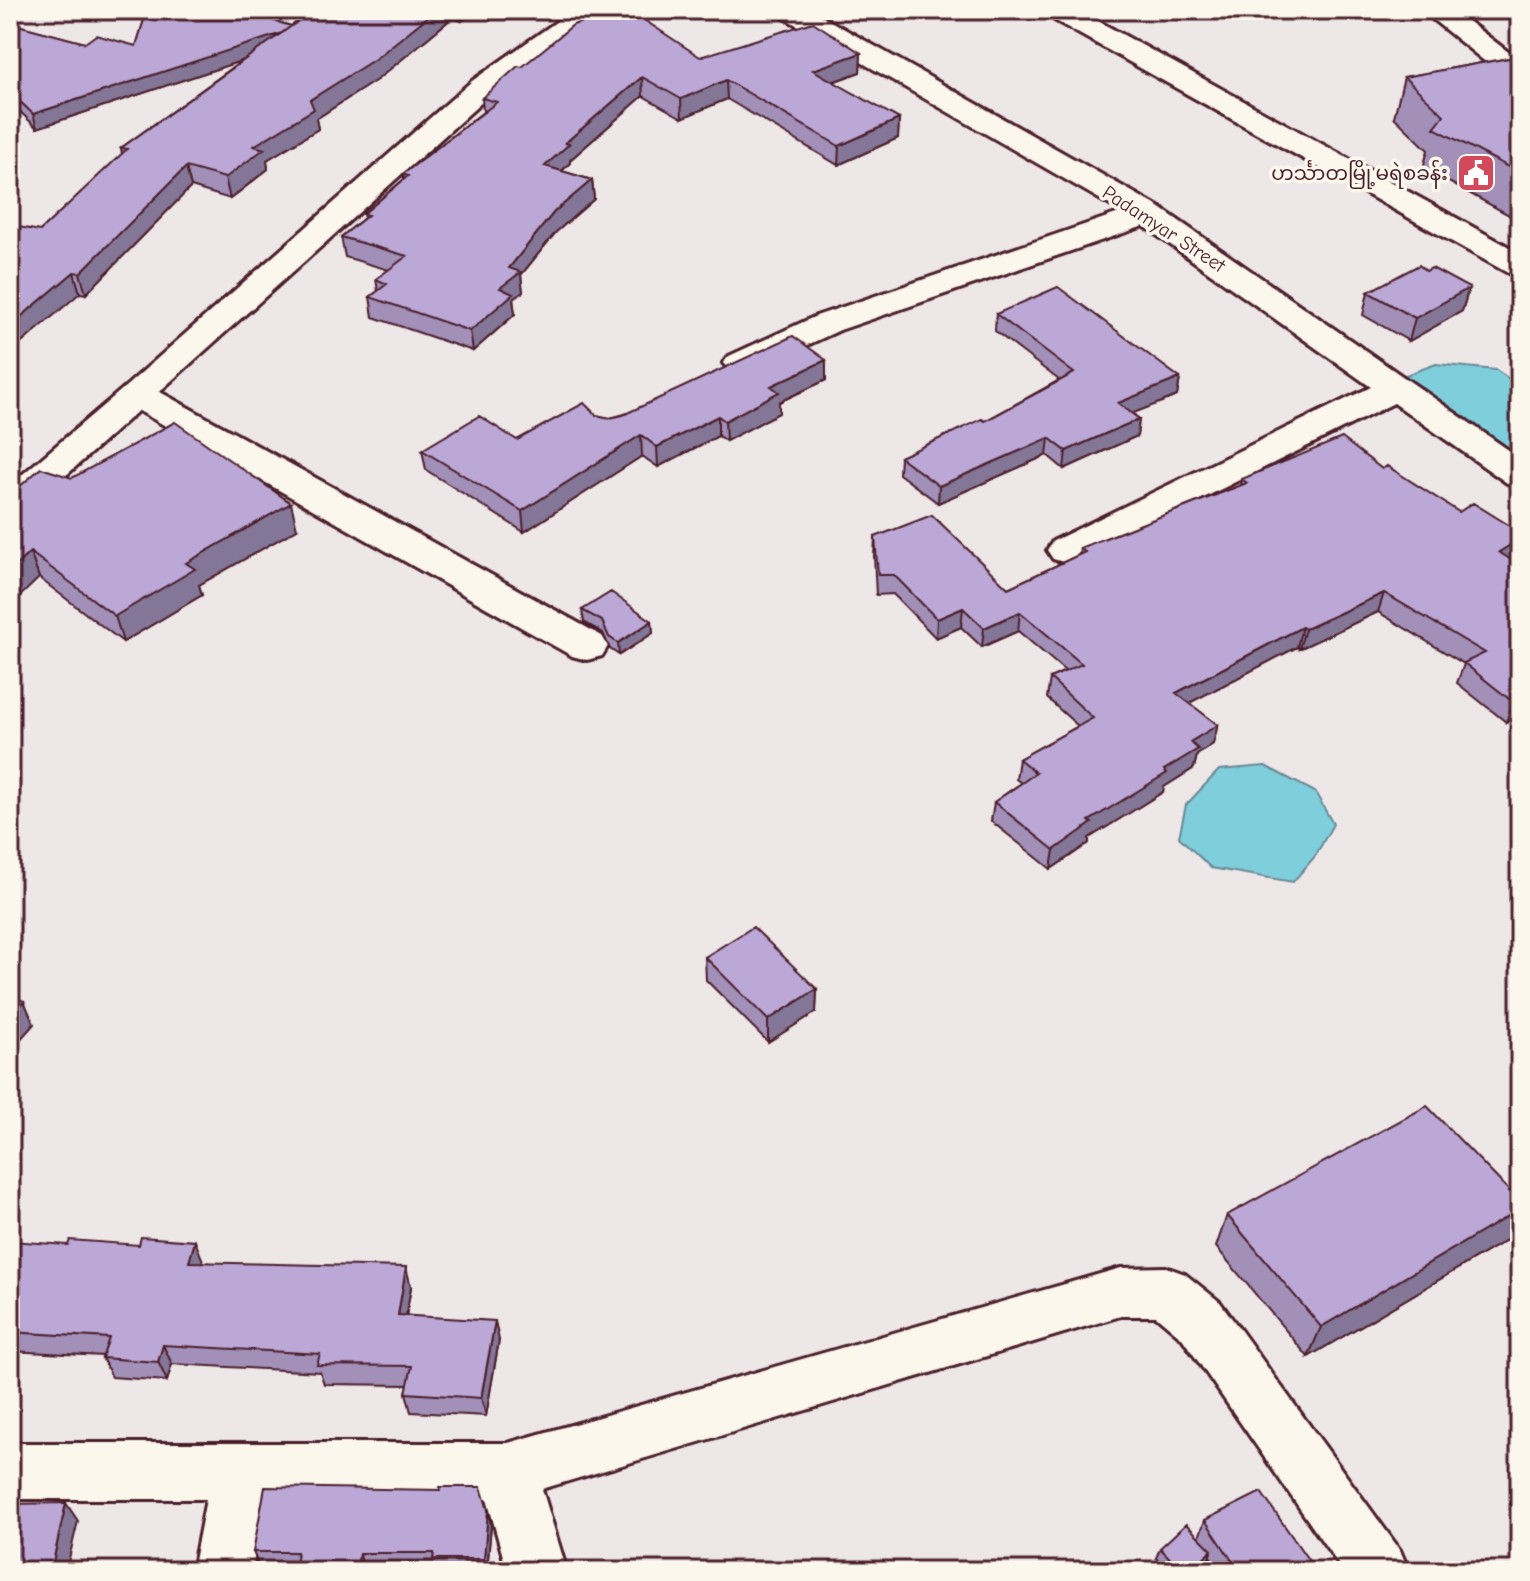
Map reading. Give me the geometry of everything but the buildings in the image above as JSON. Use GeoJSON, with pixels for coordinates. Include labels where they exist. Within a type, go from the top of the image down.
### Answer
{"type":"FeatureCollection","features":[{"type":"Feature","properties":{"kind":"street","name":"Padamyar Street"},"geometry":{"type":"LineString","coordinates":[[791,10],[1148,214],[1520,475]]}},
{"type":"Feature","properties":{"kind":"street"},"geometry":{"type":"LineString","coordinates":[[1057,10],[1520,266]]}},
{"type":"Feature","properties":{"kind":"street"},"geometry":{"type":"LineString","coordinates":[[1435,10],[1503,62],[1520,64]]}},
{"type":"Feature","properties":{"kind":"street"},"geometry":{"type":"LineString","coordinates":[[10,505],[138,395],[482,87],[594,11]]}},
{"type":"Feature","properties":{"kind":"street"},"geometry":{"type":"LineString","coordinates":[[712,377],[828,323],[1148,214]]}},
{"type":"Feature","properties":{"kind":"street"},"geometry":{"type":"LineString","coordinates":[[1067,550],[1396,388]]}},
{"type":"Feature","properties":{"kind":"street"},"geometry":{"type":"LineString","coordinates":[[138,395],[587,646]]}},
{"type":"Feature","properties":{"kind":"street"},"geometry":{"type":"LineString","coordinates":[[10,1471],[508,1471],[1121,1292],[1166,1291],[1201,1320],[1379,1571]]}},
{"type":"Feature","properties":{"kind":"street"},"geometry":{"type":"LineString","coordinates":[[222,1571],[240,1471]]}},
{"type":"Feature","properties":{"kind":"street"},"geometry":{"type":"LineString","coordinates":[[508,1471],[537,1571]]}},
{"type":"Feature","properties":{"kind":"water"},"geometry":{"type":"Polygon","coordinates":[[[1436,364],[1496,370],[1520,386],[1520,472],[1400,377],[1436,364]]]}},
{"type":"Feature","properties":{"kind":"water"},"geometry":{"type":"Polygon","coordinates":[[[1265,766],[1315,792],[1333,824],[1316,855],[1293,882],[1211,868],[1179,837],[1186,805],[1219,770],[1265,766]]]}},
{"type":"Feature","properties":{"kind":"place","name":"ဟင်္သာတမြို့မရဲစခန်း"},"geometry":{"type":"Point","coordinates":[1476,173]}}]}
